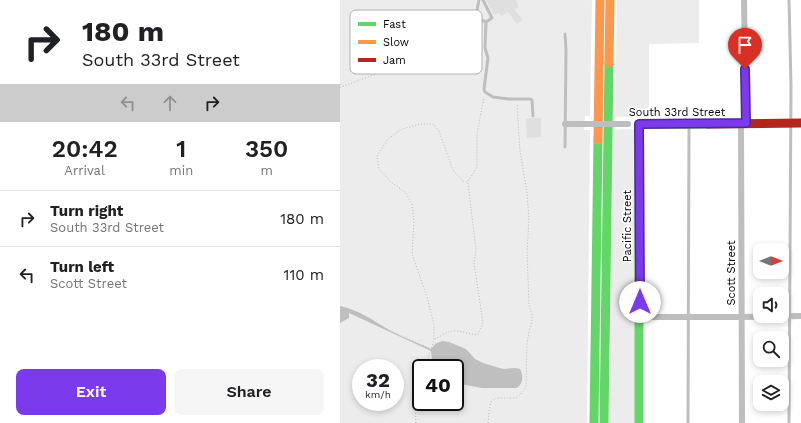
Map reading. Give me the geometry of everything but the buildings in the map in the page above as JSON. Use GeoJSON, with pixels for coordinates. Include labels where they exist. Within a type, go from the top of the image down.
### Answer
{"type":"FeatureCollection","features":[{"type":"Feature","properties":{"kind":"main road"},"geometry":{"type":"LineString","coordinates":[[594,423],[600,0]]}},
{"type":"Feature","properties":{"kind":"main road"},"geometry":{"type":"LineString","coordinates":[[604,423],[610,0]]}},
{"type":"Feature","properties":{"kind":"main road","name":"South 33rd Street"},"geometry":{"type":"LineString","coordinates":[[639,124],[801,123]]}},
{"type":"Feature","properties":{"kind":"main road","name":"Pacific Street"},"geometry":{"type":"LineString","coordinates":[[638,423],[640,317],[639,124]]}},
{"type":"Feature","properties":{"kind":"street","name":"Scott Street"},"geometry":{"type":"LineString","coordinates":[[742,423],[741,317],[744,0]]}},
{"type":"Feature","properties":{"kind":"street","name":"South 33rd Street"},"geometry":{"type":"LineString","coordinates":[[565,124],[639,124]]}},
{"type":"Feature","properties":{"kind":"street"},"geometry":{"type":"LineString","coordinates":[[789,316],[801,316]]}},
{"type":"Feature","properties":{"kind":"street"},"geometry":{"type":"LineString","coordinates":[[640,317],[753,317]]}},
{"type":"Feature","properties":{"kind":"lane"},"geometry":{"type":"LineString","coordinates":[[476,10],[478,0]]}},
{"type":"Feature","properties":{"kind":"lane"},"geometry":{"type":"LineString","coordinates":[[482,0],[492,18],[486,22]]}},
{"type":"Feature","properties":{"kind":"lane"},"geometry":{"type":"LineString","coordinates":[[789,0],[791,86],[789,316]]}},
{"type":"Feature","properties":{"kind":"lane"},"geometry":{"type":"LineString","coordinates":[[482,20],[486,22]]}},
{"type":"Feature","properties":{"kind":"lane"},"geometry":{"type":"LineString","coordinates":[[486,22],[485,48],[488,58],[484,89],[485,92],[493,97],[516,100],[530,99],[532,100],[533,116]]}},
{"type":"Feature","properties":{"kind":"lane"},"geometry":{"type":"LineString","coordinates":[[565,34],[565,147]]}},
{"type":"Feature","properties":{"kind":"lane"},"geometry":{"type":"LineString","coordinates":[[688,423],[689,124]]}},
{"type":"Feature","properties":{"kind":"lane"},"geometry":{"type":"LineString","coordinates":[[789,323],[789,423]]}},
{"type":"Feature","properties":{"kind":"path"},"geometry":{"type":"LineString","coordinates":[[340,88],[376,74]]}},
{"type":"Feature","properties":{"kind":"path"},"geometry":{"type":"LineString","coordinates":[[340,84],[344,86]]}},
{"type":"Feature","properties":{"kind":"path"},"geometry":{"type":"LineString","coordinates":[[434,340],[449,332],[455,331],[477,334],[483,323],[474,263],[476,250],[468,182],[477,167],[477,133],[485,92]]}},
{"type":"Feature","properties":{"kind":"path"},"geometry":{"type":"LineString","coordinates":[[488,423],[490,402],[493,399],[498,397],[516,398],[522,394],[526,387],[527,343],[532,322],[532,315],[529,305],[527,251],[529,220],[527,194],[520,151],[516,100]]}},
{"type":"Feature","properties":{"kind":"path"},"geometry":{"type":"LineString","coordinates":[[428,359],[434,340],[434,325],[427,297],[412,254],[414,221],[412,204],[406,193],[390,182],[379,169],[377,156],[388,139],[402,128],[420,124],[433,124],[439,131],[453,170],[464,182],[468,182]]}},
{"type":"Feature","properties":{"kind":"path"},"geometry":{"type":"LineString","coordinates":[[348,310],[431,349]]}},
{"type":"Feature","properties":{"kind":"path"},"geometry":{"type":"LineString","coordinates":[[415,411],[416,423]]}},
{"type":"Feature","properties":{"kind":"shaded area"},"geometry":{"type":"Polygon","coordinates":[[[340,0],[592,0],[590,116],[585,116],[584,130],[590,130],[587,423],[340,423],[340,0]]]}},
{"type":"Feature","properties":{"kind":"shaded area"},"geometry":{"type":"Polygon","coordinates":[[[617,0],[699,0],[699,43],[649,44],[649,117],[615,117],[617,0]]]}},
{"type":"Feature","properties":{"kind":"shaded area"},"geometry":{"type":"Polygon","coordinates":[[[631,129],[636,133],[636,423],[610,423],[613,130],[631,129]]]}},
{"type":"Feature","properties":{"kind":"shaded area"},"geometry":{"type":"Polygon","coordinates":[[[340,306],[360,313],[396,334],[431,349],[435,344],[442,341],[449,342],[466,349],[475,359],[483,363],[503,369],[520,369],[522,377],[521,383],[516,388],[482,388],[464,385],[464,359],[432,359],[431,351],[349,313],[349,318],[340,323],[340,306]]]}},
{"type":"Feature","properties":{"kind":"traffic: fast"},"geometry":{"type":"LineString","coordinates":[[604,423],[609,63]]}},
{"type":"Feature","properties":{"kind":"traffic: fast"},"geometry":{"type":"LineString","coordinates":[[639,423],[639,124],[708,124]]}},
{"type":"Feature","properties":{"kind":"traffic: fast"},"geometry":{"type":"LineString","coordinates":[[594,423],[598,140]]}},
{"type":"Feature","properties":{"kind":"traffic: slow"},"geometry":{"type":"LineString","coordinates":[[598,140],[600,0]]}},
{"type":"Feature","properties":{"kind":"traffic: slow"},"geometry":{"type":"LineString","coordinates":[[609,63],[610,0]]}},
{"type":"Feature","properties":{"kind":"traffic: jam"},"geometry":{"type":"LineString","coordinates":[[708,124],[801,123]]}},
{"type":"Feature","properties":{"kind":"route"},"geometry":{"type":"LineString","coordinates":[[640,302],[639,124],[746,123],[745,69]]}}]}
